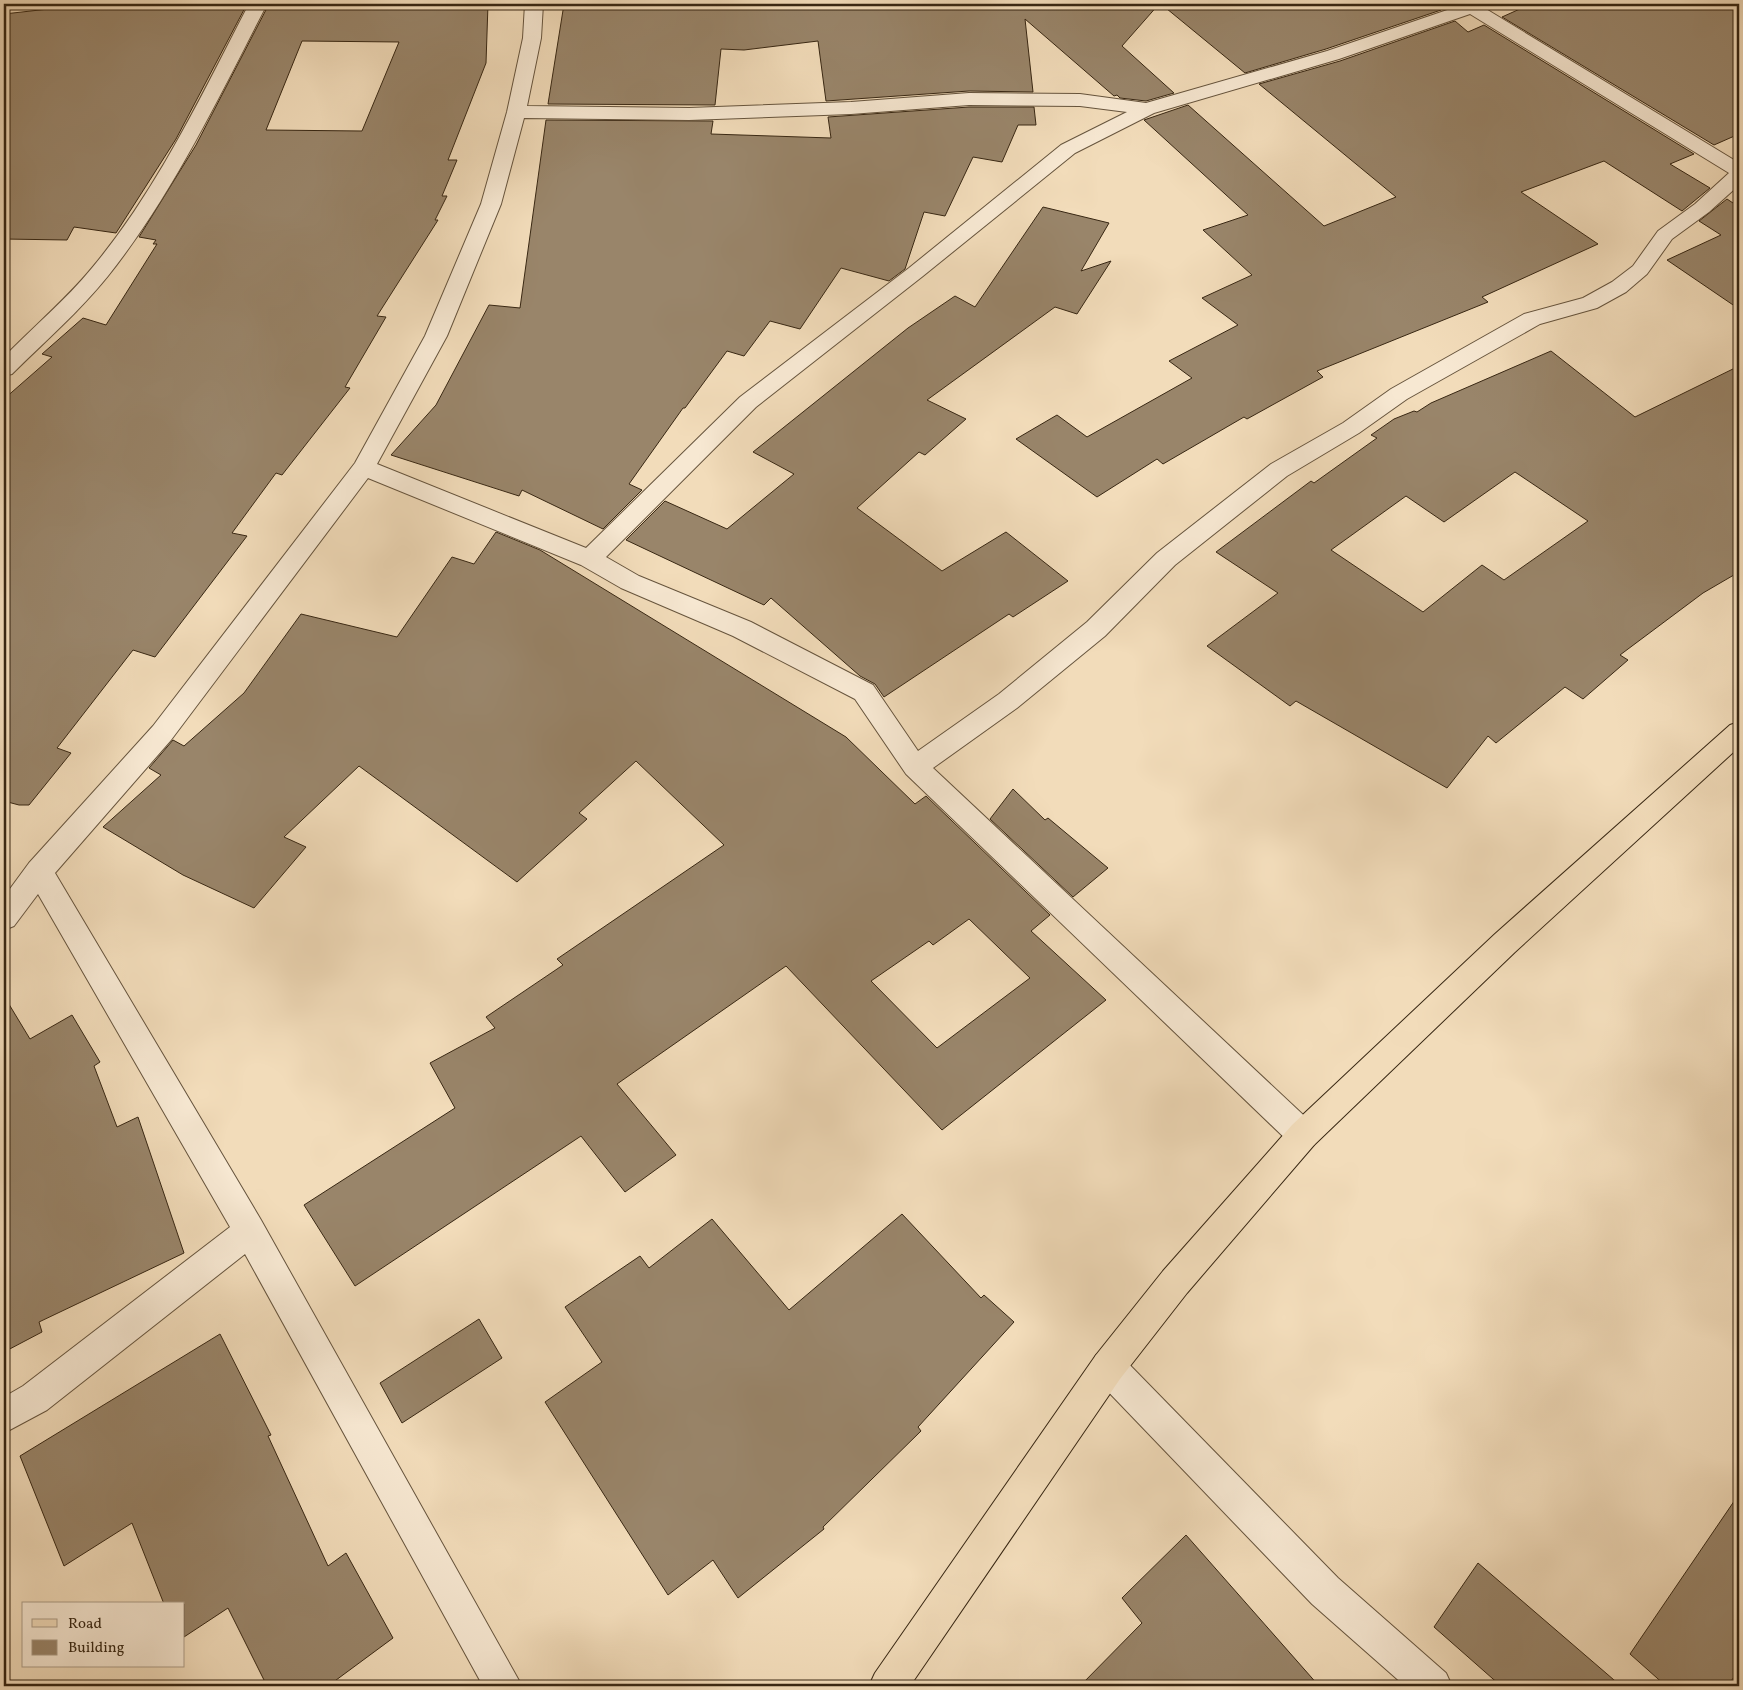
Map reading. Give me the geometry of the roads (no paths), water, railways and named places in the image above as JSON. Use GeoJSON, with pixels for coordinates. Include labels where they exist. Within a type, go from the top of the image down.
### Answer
{"type":"FeatureCollection","features":[{"type":"Feature","properties":{"kind":"main road"},"geometry":{"type":"LineString","coordinates":[[888,1686],[1108,1367],[1175,1282],[1303,1135],[1505,943],[1739,732]]}},
{"type":"Feature","properties":{"kind":"street"},"geometry":{"type":"LineString","coordinates":[[4,369],[99,273],[138,222],[169,169],[258,4]]}},
{"type":"Feature","properties":{"kind":"street"},"geometry":{"type":"LineString","coordinates":[[4,918],[39,871],[162,733],[364,466],[436,336],[491,204],[516,112],[532,38],[534,4]]}},
{"type":"Feature","properties":{"kind":"street"},"geometry":{"type":"LineString","coordinates":[[590,559],[748,402],[916,272],[1068,149],[1147,109],[1333,55],[1473,5],[1739,171]]}},
{"type":"Feature","properties":{"kind":"street"},"geometry":{"type":"LineString","coordinates":[[516,112],[689,114],[851,108],[969,99],[1080,100],[1147,109]]}},
{"type":"Feature","properties":{"kind":"street"},"geometry":{"type":"LineString","coordinates":[[916,766],[1008,701],[1082,641],[1166,559],[1279,470],[1351,428],[1399,394],[1532,319],[1590,302],[1619,287],[1640,270],[1665,235],[1702,208],[1739,175]]}},
{"type":"Feature","properties":{"kind":"street"},"geometry":{"type":"LineString","coordinates":[[364,466],[590,559],[630,582],[742,629],[864,692],[916,766],[1303,1135]]}},
{"type":"Feature","properties":{"kind":"street"},"geometry":{"type":"LineString","coordinates":[[39,871],[250,1231],[503,1686]]}},
{"type":"Feature","properties":{"kind":"street"},"geometry":{"type":"LineString","coordinates":[[4,1416],[35,1398],[250,1231]]}},
{"type":"Feature","properties":{"kind":"street"},"geometry":{"type":"LineString","coordinates":[[1108,1367],[1325,1590],[1433,1686]]}}]}
